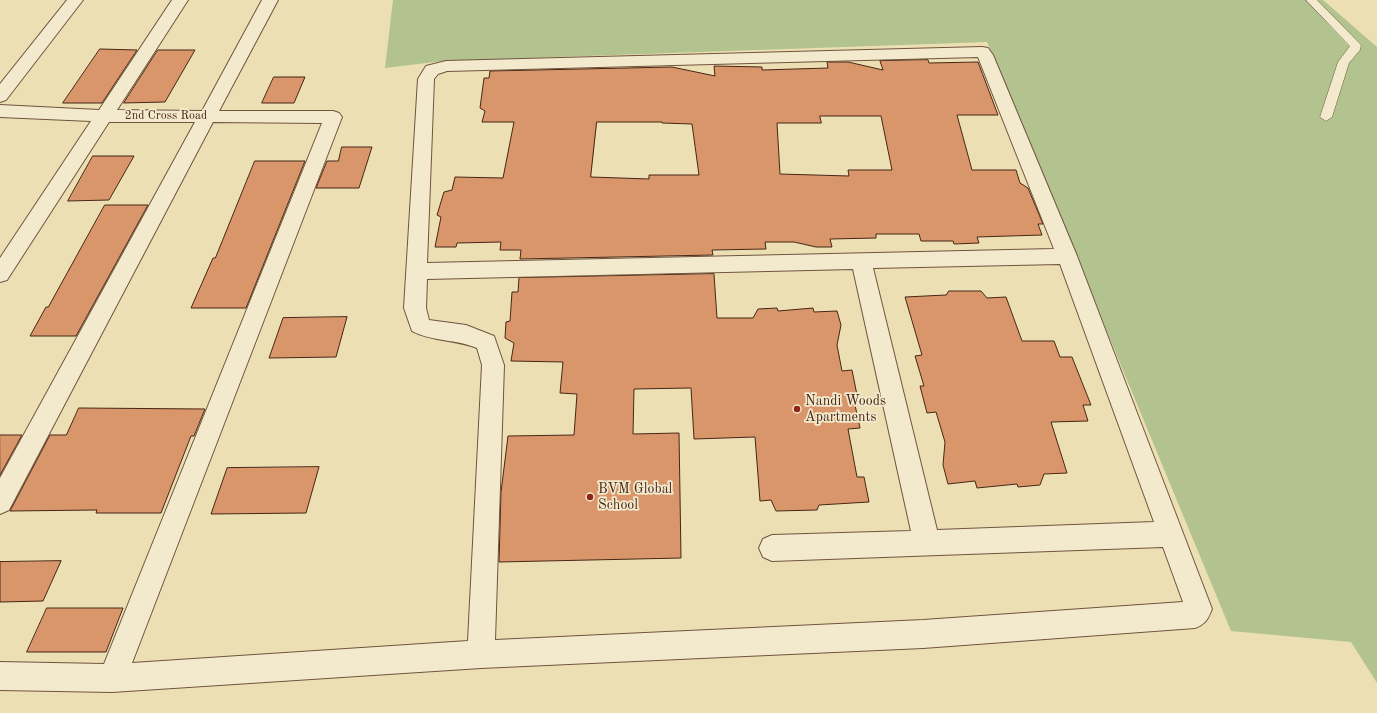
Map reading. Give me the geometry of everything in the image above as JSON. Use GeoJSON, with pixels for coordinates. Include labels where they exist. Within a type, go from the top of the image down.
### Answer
{"type":"FeatureCollection","features":[{"type":"Feature","properties":{"kind":"street"},"geometry":{"type":"LineString","coordinates":[[0,96],[75,0]]}},
{"type":"Feature","properties":{"kind":"street"},"geometry":{"type":"LineString","coordinates":[[0,274],[180,0]]}},
{"type":"Feature","properties":{"kind":"street"},"geometry":{"type":"LineString","coordinates":[[0,502],[209,116],[270,0]]}},
{"type":"Feature","properties":{"kind":"street"},"geometry":{"type":"LineString","coordinates":[[0,676],[112,678],[481,654],[923,634],[1195,615],[1199,609],[1067,256],[985,55],[977,52],[446,66],[432,70],[426,79],[415,308],[420,325],[430,330],[466,334],[486,342],[494,365],[481,654]]}},
{"type":"Feature","properties":{"kind":"street","name":"2nd Cross Road"},"geometry":{"type":"LineString","coordinates":[[0,111],[104,116],[333,117],[112,678]]}},
{"type":"Feature","properties":{"kind":"street"},"geometry":{"type":"LineString","coordinates":[[417,271],[1067,256]]}},
{"type":"Feature","properties":{"kind":"street"},"geometry":{"type":"LineString","coordinates":[[861,261],[927,543]]}},
{"type":"Feature","properties":{"kind":"street"},"geometry":{"type":"LineString","coordinates":[[772,548],[1170,534]]}},
{"type":"Feature","properties":{"kind":"lane"},"geometry":{"type":"LineString","coordinates":[[1310,0],[1356,45],[1356,48],[1344,62],[1326,117]]}},
{"type":"Feature","properties":{"kind":"green space"},"geometry":{"type":"Polygon","coordinates":[[[393,0],[1323,0],[1377,47],[1377,683],[1351,642],[1231,631],[987,42],[443,61],[385,68],[393,0]]]}},
{"type":"Feature","properties":{"kind":"building"},"geometry":{"type":"Polygon","coordinates":[[[100,49],[137,50],[102,103],[63,103],[100,49]]]}},
{"type":"Feature","properties":{"kind":"building"},"geometry":{"type":"Polygon","coordinates":[[[158,50],[195,50],[165,102],[124,103],[158,50]]]}},
{"type":"Feature","properties":{"kind":"building"},"geometry":{"type":"Polygon","coordinates":[[[928,60],[929,63],[978,62],[998,115],[957,115],[972,170],[1016,170],[1020,183],[1028,188],[1043,224],[1038,224],[1042,235],[977,237],[979,243],[954,244],[953,241],[921,241],[919,234],[876,234],[876,238],[830,239],[832,247],[816,247],[794,242],[765,242],[766,249],[712,250],[713,255],[520,259],[521,250],[500,250],[501,242],[457,243],[456,247],[435,247],[441,217],[437,215],[444,192],[452,190],[455,177],[503,178],[514,122],[482,122],[485,111],[480,108],[484,78],[489,78],[490,71],[672,67],[715,76],[714,66],[762,67],[762,70],[828,68],[827,62],[848,62],[883,70],[880,61],[928,60]],[[820,116],[821,123],[777,123],[780,174],[849,176],[848,170],[892,170],[881,116],[820,116]],[[597,122],[591,177],[649,179],[649,175],[699,175],[692,124],[662,122],[597,122]]]}},
{"type":"Feature","properties":{"kind":"building"},"geometry":{"type":"Polygon","coordinates":[[[274,77],[305,77],[294,103],[262,103],[274,77]]]}},
{"type":"Feature","properties":{"kind":"building"},"geometry":{"type":"Polygon","coordinates":[[[342,147],[372,147],[359,188],[316,188],[327,161],[338,161],[342,147]]]}},
{"type":"Feature","properties":{"kind":"building"},"geometry":{"type":"Polygon","coordinates":[[[93,156],[134,156],[109,200],[68,201],[93,156]]]}},
{"type":"Feature","properties":{"kind":"building"},"geometry":{"type":"Polygon","coordinates":[[[255,161],[305,161],[246,308],[191,308],[213,258],[215,258],[255,161]]]}},
{"type":"Feature","properties":{"kind":"building"},"geometry":{"type":"Polygon","coordinates":[[[105,205],[148,205],[76,336],[30,336],[46,307],[48,307],[105,205]]]}},
{"type":"Feature","properties":{"kind":"building"},"geometry":{"type":"Polygon","coordinates":[[[714,274],[717,318],[753,318],[758,309],[777,308],[778,311],[813,308],[814,312],[837,311],[841,325],[837,345],[842,371],[852,370],[857,395],[853,396],[860,428],[848,429],[857,477],[864,477],[869,502],[819,505],[817,510],[776,511],[771,500],[760,501],[755,437],[694,439],[691,388],[634,389],[633,434],[679,433],[681,558],[499,562],[501,492],[508,436],[574,435],[577,394],[560,393],[563,362],[511,361],[514,343],[505,338],[506,322],[510,321],[512,292],[518,292],[519,278],[714,274]]]}},
{"type":"Feature","properties":{"kind":"building","name":"Nandi Woods Apartments"},"geometry":{"type":"Polygon","coordinates":[[[949,291],[981,291],[987,298],[1006,297],[1022,341],[1054,341],[1060,357],[1072,357],[1091,405],[1083,405],[1088,421],[1051,422],[1067,473],[1044,474],[1040,485],[1018,487],[1017,484],[977,488],[975,481],[948,484],[943,465],[945,442],[936,412],[927,413],[920,386],[924,386],[915,356],[922,355],[905,297],[946,295],[949,291]]]}},
{"type":"Feature","properties":{"kind":"building"},"geometry":{"type":"Polygon","coordinates":[[[347,317],[336,357],[269,358],[283,318],[347,317]]]}},
{"type":"Feature","properties":{"kind":"building"},"geometry":{"type":"Polygon","coordinates":[[[79,408],[205,409],[194,436],[191,436],[161,513],[96,513],[97,510],[10,511],[50,435],[66,435],[79,408]]]}},
{"type":"Feature","properties":{"kind":"building"},"geometry":{"type":"Polygon","coordinates":[[[0,435],[22,435],[0,475],[0,435]]]}},
{"type":"Feature","properties":{"kind":"building"},"geometry":{"type":"Polygon","coordinates":[[[319,467],[306,513],[211,514],[227,468],[319,467]]]}},
{"type":"Feature","properties":{"kind":"building"},"geometry":{"type":"Polygon","coordinates":[[[61,561],[43,601],[0,602],[0,562],[61,561]]]}},
{"type":"Feature","properties":{"kind":"building"},"geometry":{"type":"Polygon","coordinates":[[[47,608],[123,608],[106,652],[27,652],[47,608]]]}},
{"type":"Feature","properties":{"kind":"place","name":"Nandi Woods Apartments"},"geometry":{"type":"Point","coordinates":[797,409]}},
{"type":"Feature","properties":{"kind":"place","name":"BVM Global School"},"geometry":{"type":"Point","coordinates":[590,497]}}]}
